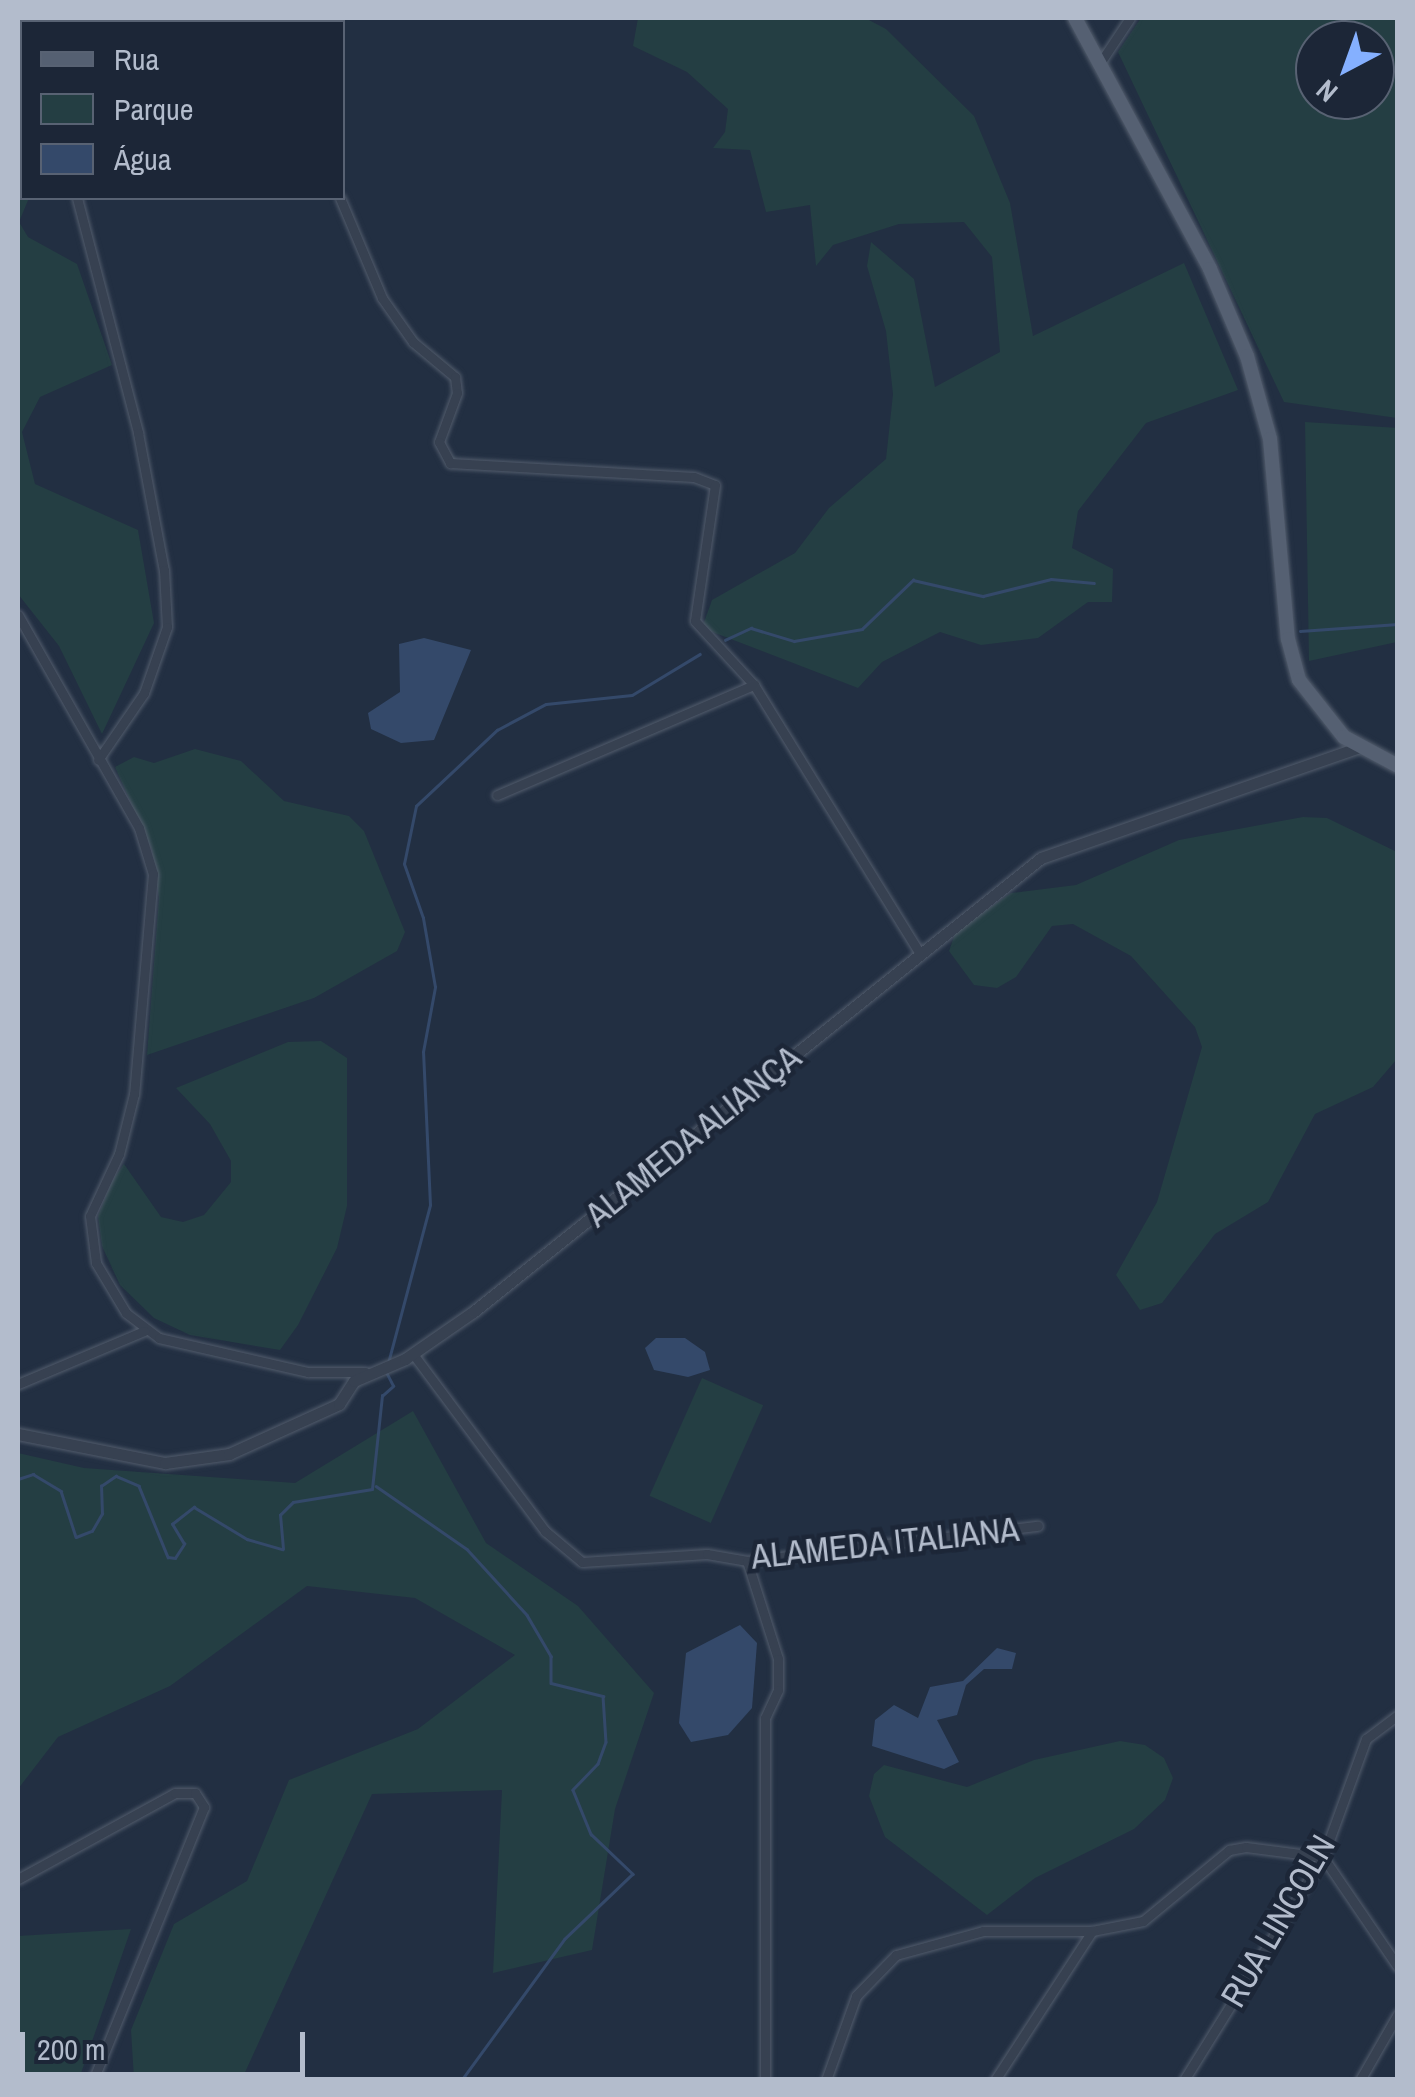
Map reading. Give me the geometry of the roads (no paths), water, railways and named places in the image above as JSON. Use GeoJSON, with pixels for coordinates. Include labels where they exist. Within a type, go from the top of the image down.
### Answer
{"type":"FeatureCollection","features":[{"type":"Feature","properties":{"kind":"main road"},"geometry":{"type":"LineString","coordinates":[[1075,18],[1210,269],[1247,356],[1270,439],[1294,663],[1324,720],[1359,747],[1398,766]]}},
{"type":"Feature","properties":{"kind":"street"},"geometry":{"type":"LineString","coordinates":[[1100,63],[1130,18]]}},
{"type":"Feature","properties":{"kind":"street"},"geometry":{"type":"LineString","coordinates":[[78,200],[138,432],[164,570],[167,627],[144,693],[98,760]]}},
{"type":"Feature","properties":{"kind":"street"},"geometry":{"type":"LineString","coordinates":[[341,200],[382,298],[413,342],[455,377],[457,393],[439,442],[450,462],[694,477],[715,485],[694,615],[754,685],[920,954]]}},
{"type":"Feature","properties":{"kind":"street"},"geometry":{"type":"LineString","coordinates":[[18,615],[139,828],[155,902],[127,1130],[92,1210],[88,1236],[113,1296],[144,1331],[180,1346],[308,1372],[381,1371]]}},
{"type":"Feature","properties":{"kind":"street"},"geometry":{"type":"LineString","coordinates":[[498,794],[754,685]]}},
{"type":"Feature","properties":{"kind":"street","name":"ALAMEDA ALIANÇA"},"geometry":{"type":"LineString","coordinates":[[18,1434],[165,1463],[229,1454],[339,1404],[354,1381],[409,1357],[1041,858],[1359,747]]}},
{"type":"Feature","properties":{"kind":"street"},"geometry":{"type":"LineString","coordinates":[[18,1384],[144,1331]]}},
{"type":"Feature","properties":{"kind":"street","name":"ALAMEDA ITALIANA"},"geometry":{"type":"LineString","coordinates":[[409,1357],[546,1531],[582,1562],[632,1554],[747,1561],[1038,1526]]}},
{"type":"Feature","properties":{"kind":"street"},"geometry":{"type":"LineString","coordinates":[[747,1561],[778,1658],[778,1690],[765,1718],[764,2080]]}},
{"type":"Feature","properties":{"kind":"street","name":"RUA LINCOLN"},"geometry":{"type":"LineString","coordinates":[[1184,2080],[1323,1857],[1366,1739],[1398,1715]]}},
{"type":"Feature","properties":{"kind":"street"},"geometry":{"type":"LineString","coordinates":[[18,1879],[175,1793],[195,1793],[204,1807],[93,2080]]}},
{"type":"Feature","properties":{"kind":"street"},"geometry":{"type":"LineString","coordinates":[[826,2080],[856,1996],[896,1955],[984,1930],[1092,1930],[1161,1912],[1228,1850],[1264,1848],[1323,1857],[1398,1967]]}},
{"type":"Feature","properties":{"kind":"street"},"geometry":{"type":"LineString","coordinates":[[995,2080],[1092,1930]]}},
{"type":"Feature","properties":{"kind":"street"},"geometry":{"type":"LineString","coordinates":[[1360,2080],[1398,2014]]}},
{"type":"Feature","properties":{"kind":"water"},"geometry":{"type":"Polygon","coordinates":[[[424,638],[471,650],[434,740],[401,743],[371,729],[368,713],[400,692],[399,644],[424,638]]]}},
{"type":"Feature","properties":{"kind":"water"},"geometry":{"type":"Polygon","coordinates":[[[656,1338],[685,1338],[705,1352],[710,1370],[688,1377],[654,1370],[645,1348],[656,1338]]]}},
{"type":"Feature","properties":{"kind":"water"},"geometry":{"type":"Polygon","coordinates":[[[740,1625],[757,1643],[752,1708],[728,1735],[691,1742],[679,1723],[686,1653],[740,1625]]]}},
{"type":"Feature","properties":{"kind":"water"},"geometry":{"type":"Polygon","coordinates":[[[997,1648],[1016,1653],[1012,1669],[984,1669],[966,1685],[957,1715],[937,1720],[959,1762],[944,1769],[872,1746],[875,1720],[894,1705],[918,1718],[930,1687],[963,1681],[997,1648]]]}},
{"type":"Feature","properties":{"kind":"waterway"},"geometry":{"type":"LineString","coordinates":[[725,640],[751,628],[794,641],[862,629],[913,580],[983,596],[1051,579],[1094,583]]}},
{"type":"Feature","properties":{"kind":"waterway"},"geometry":{"type":"LineString","coordinates":[[1300,631],[1398,624]]}},
{"type":"Feature","properties":{"kind":"waterway"},"geometry":{"type":"LineString","coordinates":[[388,1363],[430,1205],[423,1052],[435,987],[423,918],[404,864],[416,806],[497,730],[546,704],[632,695],[700,654]]}},
{"type":"Feature","properties":{"kind":"waterway"},"geometry":{"type":"LineString","coordinates":[[18,1479],[33,1474],[61,1491],[76,1537],[92,1531],[102,1514],[101,1486],[116,1476],[139,1486],[168,1557],[175,1558],[184,1544],[172,1524],[194,1507],[247,1539],[283,1549],[280,1515],[293,1502],[372,1489],[382,1396],[393,1386],[385,1370]]}},
{"type":"Feature","properties":{"kind":"waterway"},"geometry":{"type":"LineString","coordinates":[[376,1486],[467,1549],[527,1615],[551,1656],[551,1683],[603,1696],[606,1742],[598,1764],[573,1790],[591,1834],[633,1874],[565,1939],[462,2080]]}}]}
